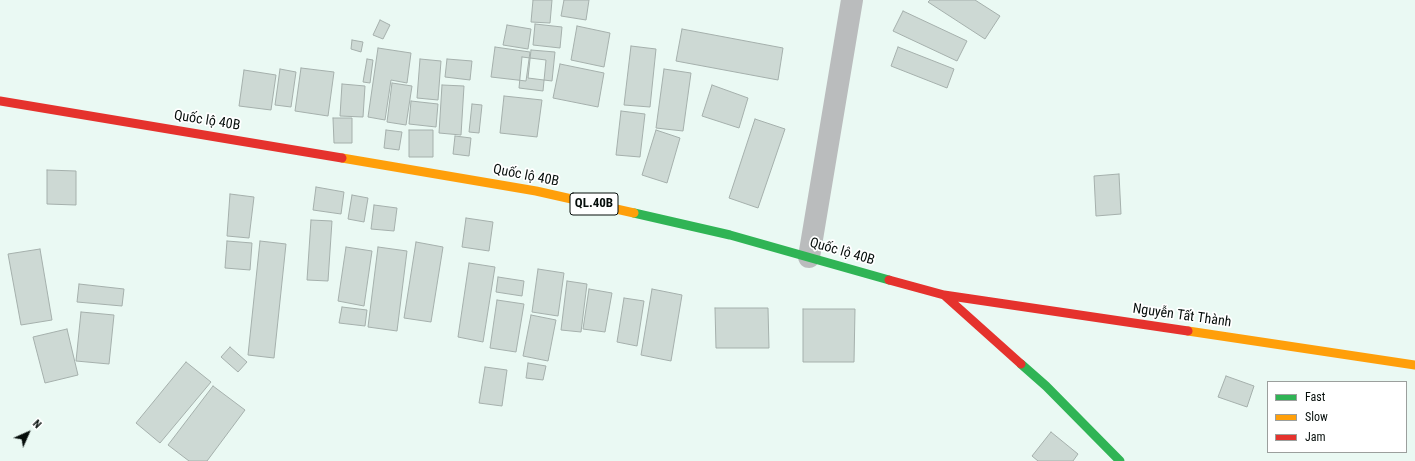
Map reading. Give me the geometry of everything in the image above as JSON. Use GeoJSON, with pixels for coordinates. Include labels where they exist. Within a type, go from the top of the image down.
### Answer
{"type":"FeatureCollection","features":[{"type":"Feature","properties":{"kind":"main road","name":"Quốc lộ 40B"},"geometry":{"type":"LineString","coordinates":[[0,101],[536,191],[730,235],[944,295],[1046,386],[1120,461]]}},
{"type":"Feature","properties":{"kind":"main road","name":"Nguyễn Tất Thành"},"geometry":{"type":"LineString","coordinates":[[944,295],[1415,365]]}},
{"type":"Feature","properties":{"kind":"street"},"geometry":{"type":"LineString","coordinates":[[809,257],[852,0]]}},
{"type":"Feature","properties":{"kind":"building"},"geometry":{"type":"Polygon","coordinates":[[[533,0],[552,0],[550,23],[531,22],[533,0]]]}},
{"type":"Feature","properties":{"kind":"building"},"geometry":{"type":"Polygon","coordinates":[[[564,0],[589,0],[586,20],[561,16],[564,0]]]}},
{"type":"Feature","properties":{"kind":"building"},"geometry":{"type":"Polygon","coordinates":[[[930,0],[975,0],[1000,16],[985,39],[928,2],[930,0]]]}},
{"type":"Feature","properties":{"kind":"building"},"geometry":{"type":"Polygon","coordinates":[[[903,11],[967,41],[957,61],[893,31],[903,11]]]}},
{"type":"Feature","properties":{"kind":"building"},"geometry":{"type":"Polygon","coordinates":[[[380,20],[390,25],[383,39],[373,35],[380,20]]]}},
{"type":"Feature","properties":{"kind":"building"},"geometry":{"type":"Polygon","coordinates":[[[535,24],[562,27],[560,48],[533,45],[535,24]]]}},
{"type":"Feature","properties":{"kind":"building"},"geometry":{"type":"Polygon","coordinates":[[[507,25],[531,29],[528,49],[503,45],[507,25]]]}},
{"type":"Feature","properties":{"kind":"building"},"geometry":{"type":"Polygon","coordinates":[[[577,26],[610,33],[604,67],[571,60],[577,26]]]}},
{"type":"Feature","properties":{"kind":"building"},"geometry":{"type":"Polygon","coordinates":[[[682,29],[783,48],[778,80],[676,61],[682,29]]]}},
{"type":"Feature","properties":{"kind":"building"},"geometry":{"type":"Polygon","coordinates":[[[352,40],[363,42],[361,52],[351,49],[352,40]]]}},
{"type":"Feature","properties":{"kind":"building"},"geometry":{"type":"Polygon","coordinates":[[[631,46],[656,49],[650,107],[624,105],[631,46]]]}},
{"type":"Feature","properties":{"kind":"building"},"geometry":{"type":"Polygon","coordinates":[[[495,47],[530,52],[526,81],[491,77],[495,47]]]}},
{"type":"Feature","properties":{"kind":"building"},"geometry":{"type":"Polygon","coordinates":[[[898,47],[954,69],[947,88],[891,66],[898,47]]]}},
{"type":"Feature","properties":{"kind":"building"},"geometry":{"type":"Polygon","coordinates":[[[378,48],[411,53],[407,83],[391,80],[385,120],[368,117],[378,48]]]}},
{"type":"Feature","properties":{"kind":"building"},"geometry":{"type":"Polygon","coordinates":[[[531,50],[555,52],[552,81],[528,78],[531,50]]]}},
{"type":"Feature","properties":{"kind":"building"},"geometry":{"type":"Polygon","coordinates":[[[522,57],[546,60],[543,91],[519,88],[522,57]]]}},
{"type":"Feature","properties":{"kind":"building"},"geometry":{"type":"Polygon","coordinates":[[[367,59],[373,60],[370,83],[363,82],[367,59]]]}},
{"type":"Feature","properties":{"kind":"building"},"geometry":{"type":"Polygon","coordinates":[[[420,59],[441,61],[438,100],[417,98],[420,59]]]}},
{"type":"Feature","properties":{"kind":"building"},"geometry":{"type":"Polygon","coordinates":[[[447,59],[472,61],[470,80],[445,77],[447,59]]]}},
{"type":"Feature","properties":{"kind":"building"},"geometry":{"type":"Polygon","coordinates":[[[560,64],[604,73],[598,107],[553,98],[560,64]]]}},
{"type":"Feature","properties":{"kind":"building"},"geometry":{"type":"Polygon","coordinates":[[[301,68],[334,72],[328,116],[295,111],[301,68]]]}},
{"type":"Feature","properties":{"kind":"building"},"geometry":{"type":"Polygon","coordinates":[[[280,69],[296,72],[291,107],[275,105],[280,69]]]}},
{"type":"Feature","properties":{"kind":"building"},"geometry":{"type":"Polygon","coordinates":[[[664,69],[691,73],[683,131],[656,128],[664,69]]]}},
{"type":"Feature","properties":{"kind":"building"},"geometry":{"type":"Polygon","coordinates":[[[244,70],[276,75],[271,110],[239,106],[244,70]]]}},
{"type":"Feature","properties":{"kind":"building"},"geometry":{"type":"Polygon","coordinates":[[[392,83],[412,86],[406,125],[387,122],[392,83]]]}},
{"type":"Feature","properties":{"kind":"building"},"geometry":{"type":"Polygon","coordinates":[[[342,84],[365,86],[363,117],[340,116],[342,84]]]}},
{"type":"Feature","properties":{"kind":"building"},"geometry":{"type":"Polygon","coordinates":[[[442,85],[464,86],[461,135],[439,133],[442,85]]]}},
{"type":"Feature","properties":{"kind":"building"},"geometry":{"type":"Polygon","coordinates":[[[712,85],[748,98],[739,128],[702,116],[712,85]]]}},
{"type":"Feature","properties":{"kind":"building"},"geometry":{"type":"Polygon","coordinates":[[[504,96],[542,100],[537,137],[500,133],[504,96]]]}},
{"type":"Feature","properties":{"kind":"building"},"geometry":{"type":"Polygon","coordinates":[[[411,101],[438,104],[436,127],[409,124],[411,101]]]}},
{"type":"Feature","properties":{"kind":"building"},"geometry":{"type":"Polygon","coordinates":[[[472,104],[482,105],[479,133],[469,132],[472,104]]]}},
{"type":"Feature","properties":{"kind":"building"},"geometry":{"type":"Polygon","coordinates":[[[621,111],[645,114],[640,157],[616,155],[621,111]]]}},
{"type":"Feature","properties":{"kind":"building"},"geometry":{"type":"Polygon","coordinates":[[[333,118],[352,118],[352,143],[334,143],[333,118]]]}},
{"type":"Feature","properties":{"kind":"building"},"geometry":{"type":"Polygon","coordinates":[[[755,119],[785,129],[758,208],[729,198],[755,119]]]}},
{"type":"Feature","properties":{"kind":"building"},"geometry":{"type":"Polygon","coordinates":[[[386,130],[402,132],[399,150],[384,148],[386,130]]]}},
{"type":"Feature","properties":{"kind":"building"},"geometry":{"type":"Polygon","coordinates":[[[409,130],[433,130],[433,157],[409,157],[409,130]]]}},
{"type":"Feature","properties":{"kind":"building"},"geometry":{"type":"Polygon","coordinates":[[[656,130],[680,138],[667,183],[642,175],[656,130]]]}},
{"type":"Feature","properties":{"kind":"building"},"geometry":{"type":"Polygon","coordinates":[[[455,136],[471,138],[469,156],[453,154],[455,136]]]}},
{"type":"Feature","properties":{"kind":"building"},"geometry":{"type":"Polygon","coordinates":[[[47,170],[76,171],[76,205],[47,204],[47,170]]]}},
{"type":"Feature","properties":{"kind":"building"},"geometry":{"type":"Polygon","coordinates":[[[1119,174],[1121,214],[1096,216],[1094,176],[1119,174]]]}},
{"type":"Feature","properties":{"kind":"building"},"geometry":{"type":"Polygon","coordinates":[[[316,187],[344,192],[341,214],[313,210],[316,187]]]}},
{"type":"Feature","properties":{"kind":"building"},"geometry":{"type":"Polygon","coordinates":[[[230,194],[254,197],[249,238],[227,236],[230,194]]]}},
{"type":"Feature","properties":{"kind":"building"},"geometry":{"type":"Polygon","coordinates":[[[352,195],[368,198],[364,222],[348,219],[352,195]]]}},
{"type":"Feature","properties":{"kind":"building"},"geometry":{"type":"Polygon","coordinates":[[[374,205],[397,208],[394,231],[371,229],[374,205]]]}},
{"type":"Feature","properties":{"kind":"building"},"geometry":{"type":"Polygon","coordinates":[[[466,218],[493,222],[489,251],[462,247],[466,218]]]}},
{"type":"Feature","properties":{"kind":"building"},"geometry":{"type":"Polygon","coordinates":[[[311,220],[332,221],[328,281],[307,280],[311,220]]]}},
{"type":"Feature","properties":{"kind":"building"},"geometry":{"type":"Polygon","coordinates":[[[227,241],[252,243],[250,270],[225,268],[227,241]]]}},
{"type":"Feature","properties":{"kind":"building"},"geometry":{"type":"Polygon","coordinates":[[[260,241],[286,244],[274,358],[248,355],[260,241]]]}},
{"type":"Feature","properties":{"kind":"building"},"geometry":{"type":"Polygon","coordinates":[[[416,242],[443,247],[431,322],[404,318],[416,242]]]}},
{"type":"Feature","properties":{"kind":"building"},"geometry":{"type":"Polygon","coordinates":[[[346,247],[372,251],[364,306],[338,301],[346,247]]]}},
{"type":"Feature","properties":{"kind":"building"},"geometry":{"type":"Polygon","coordinates":[[[378,247],[407,251],[397,331],[368,327],[378,247]]]}},
{"type":"Feature","properties":{"kind":"building"},"geometry":{"type":"Polygon","coordinates":[[[40,249],[52,320],[21,325],[8,254],[40,249]]]}},
{"type":"Feature","properties":{"kind":"building"},"geometry":{"type":"Polygon","coordinates":[[[469,263],[495,267],[483,342],[458,337],[469,263]]]}},
{"type":"Feature","properties":{"kind":"building"},"geometry":{"type":"Polygon","coordinates":[[[538,269],[564,273],[558,316],[532,312],[538,269]]]}},
{"type":"Feature","properties":{"kind":"building"},"geometry":{"type":"Polygon","coordinates":[[[498,277],[524,281],[522,296],[496,292],[498,277]]]}},
{"type":"Feature","properties":{"kind":"building"},"geometry":{"type":"Polygon","coordinates":[[[567,281],[587,284],[581,332],[561,330],[567,281]]]}},
{"type":"Feature","properties":{"kind":"building"},"geometry":{"type":"Polygon","coordinates":[[[79,284],[124,289],[122,306],[77,302],[79,284]]]}},
{"type":"Feature","properties":{"kind":"building"},"geometry":{"type":"Polygon","coordinates":[[[589,289],[612,293],[605,332],[583,329],[589,289]]]}},
{"type":"Feature","properties":{"kind":"building"},"geometry":{"type":"Polygon","coordinates":[[[652,289],[682,295],[671,361],[641,355],[652,289]]]}},
{"type":"Feature","properties":{"kind":"building"},"geometry":{"type":"Polygon","coordinates":[[[624,298],[644,301],[637,346],[617,342],[624,298]]]}},
{"type":"Feature","properties":{"kind":"building"},"geometry":{"type":"Polygon","coordinates":[[[497,300],[524,304],[516,352],[490,348],[497,300]]]}},
{"type":"Feature","properties":{"kind":"building"},"geometry":{"type":"Polygon","coordinates":[[[342,307],[367,310],[365,326],[339,323],[342,307]]]}},
{"type":"Feature","properties":{"kind":"building"},"geometry":{"type":"Polygon","coordinates":[[[715,308],[768,308],[769,348],[716,348],[715,308]]]}},
{"type":"Feature","properties":{"kind":"building"},"geometry":{"type":"Polygon","coordinates":[[[803,309],[855,309],[854,362],[803,362],[803,309]]]}},
{"type":"Feature","properties":{"kind":"building"},"geometry":{"type":"Polygon","coordinates":[[[81,312],[114,315],[109,364],[76,361],[81,312]]]}},
{"type":"Feature","properties":{"kind":"building"},"geometry":{"type":"Polygon","coordinates":[[[531,315],[556,320],[548,361],[523,356],[531,315]]]}},
{"type":"Feature","properties":{"kind":"building"},"geometry":{"type":"Polygon","coordinates":[[[67,329],[78,375],[45,383],[33,337],[67,329]]]}},
{"type":"Feature","properties":{"kind":"building"},"geometry":{"type":"Polygon","coordinates":[[[230,347],[247,362],[238,372],[221,357],[230,347]]]}},
{"type":"Feature","properties":{"kind":"building"},"geometry":{"type":"Polygon","coordinates":[[[186,362],[211,382],[160,443],[136,423],[186,362]]]}},
{"type":"Feature","properties":{"kind":"building"},"geometry":{"type":"Polygon","coordinates":[[[528,363],[546,366],[543,380],[526,378],[528,363]]]}},
{"type":"Feature","properties":{"kind":"building"},"geometry":{"type":"Polygon","coordinates":[[[485,367],[507,370],[502,406],[479,403],[485,367]]]}},
{"type":"Feature","properties":{"kind":"building"},"geometry":{"type":"Polygon","coordinates":[[[1226,376],[1254,386],[1247,407],[1218,397],[1226,376]]]}},
{"type":"Feature","properties":{"kind":"building"},"geometry":{"type":"Polygon","coordinates":[[[213,386],[245,410],[207,461],[189,461],[168,445],[213,386]]]}},
{"type":"Feature","properties":{"kind":"building"},"geometry":{"type":"Polygon","coordinates":[[[1051,432],[1078,454],[1073,461],[1038,461],[1032,456],[1051,432]]]}},
{"type":"Feature","properties":{"kind":"traffic: fast"},"geometry":{"type":"LineString","coordinates":[[634,213],[730,235],[889,280]]}},
{"type":"Feature","properties":{"kind":"traffic: fast"},"geometry":{"type":"LineString","coordinates":[[1021,364],[1046,386],[1120,461]]}},
{"type":"Feature","properties":{"kind":"traffic: slow"},"geometry":{"type":"LineString","coordinates":[[342,158],[536,191],[634,213]]}},
{"type":"Feature","properties":{"kind":"traffic: slow"},"geometry":{"type":"LineString","coordinates":[[1188,331],[1415,365]]}},
{"type":"Feature","properties":{"kind":"traffic: jam"},"geometry":{"type":"LineString","coordinates":[[0,101],[342,158]]}},
{"type":"Feature","properties":{"kind":"traffic: jam"},"geometry":{"type":"LineString","coordinates":[[889,280],[944,295],[1021,364]]}},
{"type":"Feature","properties":{"kind":"traffic: jam"},"geometry":{"type":"LineString","coordinates":[[944,295],[1188,331]]}}]}
